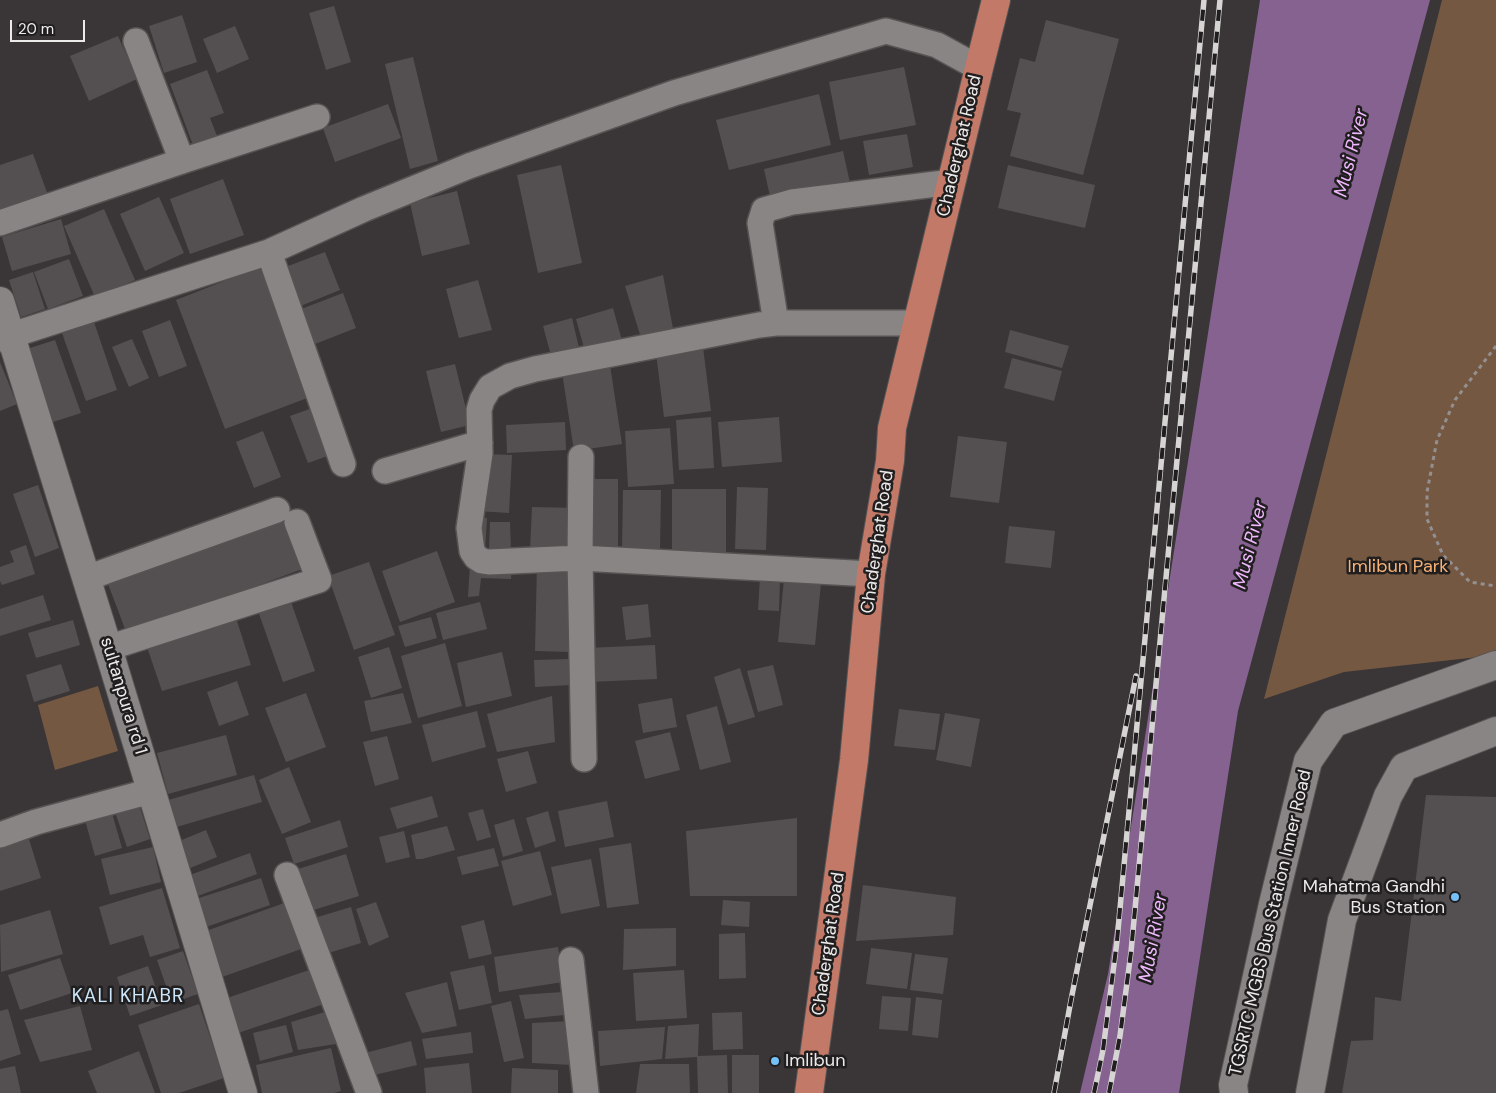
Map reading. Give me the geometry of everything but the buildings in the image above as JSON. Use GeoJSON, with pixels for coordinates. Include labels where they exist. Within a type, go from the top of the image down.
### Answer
{"type":"FeatureCollection","features":[{"type":"Feature","properties":{"kind":"main road","name":"Chaderghat Road"},"geometry":{"type":"LineString","coordinates":[[809,1093],[854,760],[871,574],[890,461],[892,428],[996,0]]}},
{"type":"Feature","properties":{"kind":"street"},"geometry":{"type":"LineString","coordinates":[[5,338],[269,252],[364,209],[469,166],[674,93],[886,31],[937,44],[979,68]]}},
{"type":"Feature","properties":{"kind":"street"},"geometry":{"type":"LineString","coordinates":[[136,41],[182,161]]}},
{"type":"Feature","properties":{"kind":"street"},"geometry":{"type":"LineString","coordinates":[[0,223],[317,117]]}},
{"type":"Feature","properties":{"kind":"street"},"geometry":{"type":"LineString","coordinates":[[776,323],[760,223],[764,210],[792,202],[952,182]]}},
{"type":"Feature","properties":{"kind":"street"},"geometry":{"type":"LineString","coordinates":[[269,252],[343,464]]}},
{"type":"Feature","properties":{"kind":"street","name":"sultanpura rd 1"},"geometry":{"type":"LineString","coordinates":[[0,301],[5,338],[87,578],[243,1093]]}},
{"type":"Feature","properties":{"kind":"street"},"geometry":{"type":"LineString","coordinates":[[871,574],[580,558],[482,561],[472,551],[469,528],[480,454],[479,410],[482,400],[490,387],[510,376],[535,369],[759,325],[776,323],[918,323]]}},
{"type":"Feature","properties":{"kind":"street"},"geometry":{"type":"LineString","coordinates":[[385,470],[480,443]]}},
{"type":"Feature","properties":{"kind":"street"},"geometry":{"type":"LineString","coordinates":[[581,457],[580,558],[584,759]]}},
{"type":"Feature","properties":{"kind":"street"},"geometry":{"type":"LineString","coordinates":[[87,578],[287,516],[318,580],[108,648]]}},
{"type":"Feature","properties":{"kind":"street","name":"TGSRTC MGBS Bus Station Inner Road"},"geometry":{"type":"LineString","coordinates":[[1234,1093],[1233,1085],[1273,904],[1308,761],[1334,723],[1496,664]]}},
{"type":"Feature","properties":{"kind":"street"},"geometry":{"type":"LineString","coordinates":[[1310,1093],[1342,920],[1388,796],[1404,767],[1496,731]]}},
{"type":"Feature","properties":{"kind":"street"},"geometry":{"type":"LineString","coordinates":[[0,835],[36,822],[151,791]]}},
{"type":"Feature","properties":{"kind":"street"},"geometry":{"type":"LineString","coordinates":[[287,875],[369,1093]]}},
{"type":"Feature","properties":{"kind":"street"},"geometry":{"type":"LineString","coordinates":[[571,960],[586,1093]]}},
{"type":"Feature","properties":{"kind":"path"},"geometry":{"type":"LineString","coordinates":[[1496,346],[1491,350],[1455,400],[1437,440],[1427,492],[1427,519],[1443,555],[1470,582],[1496,586]]}},
{"type":"Feature","properties":{"kind":"green space","name":"Imlibun Park"},"geometry":{"type":"Polygon","coordinates":[[[1442,0],[1496,0],[1496,655],[1344,672],[1264,699],[1442,0]]]}},
{"type":"Feature","properties":{"kind":"green space"},"geometry":{"type":"Polygon","coordinates":[[[98,686],[118,751],[55,770],[38,705],[98,686]]]}},
{"type":"Feature","properties":{"kind":"water","name":"Musi River"},"geometry":{"type":"Polygon","coordinates":[[[1260,0],[1430,0],[1238,711],[1179,1093],[1080,1093],[1108,974],[1260,0]]]}},
{"type":"Feature","properties":{"kind":"railway"},"geometry":{"type":"LineString","coordinates":[[1094,1093],[1103,1050],[1117,941],[1204,0]]}},
{"type":"Feature","properties":{"kind":"railway"},"geometry":{"type":"LineString","coordinates":[[1109,1093],[1120,1036],[1131,952],[1220,0]]}},
{"type":"Feature","properties":{"kind":"railway"},"geometry":{"type":"LineString","coordinates":[[1054,1093],[1136,676]]}},
{"type":"Feature","properties":{"kind":"place","name":"Mahatma Gandhi Bus Station"},"geometry":{"type":"Point","coordinates":[1455,897]}},
{"type":"Feature","properties":{"kind":"place","name":"Imlibun"},"geometry":{"type":"Point","coordinates":[775,1061]}},
{"type":"Feature","properties":{"kind":"district","name":"KALI KHABR"},"geometry":{"type":"Point","coordinates":[128,997]}}]}
